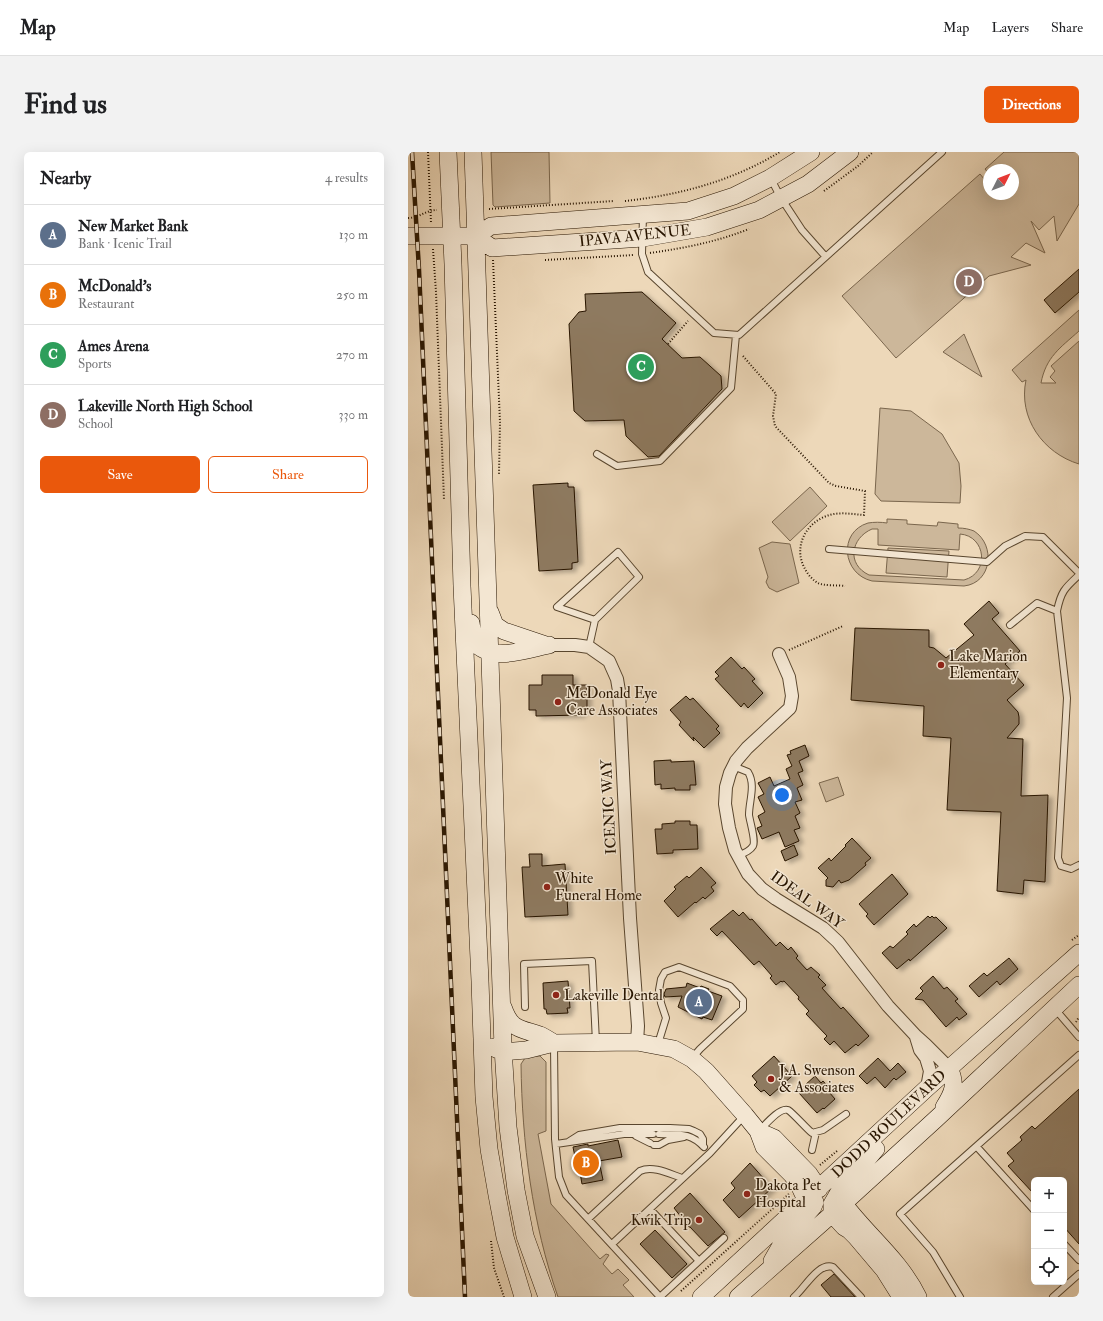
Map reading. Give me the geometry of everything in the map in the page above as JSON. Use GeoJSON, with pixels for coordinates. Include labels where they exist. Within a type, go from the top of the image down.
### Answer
{"type":"FeatureCollection","features":[{"type":"Feature","properties":{"kind":"main road"},"geometry":{"type":"LineString","coordinates":[[448,152],[450,235],[453,264],[462,586],[481,996],[484,1097],[489,1149],[505,1237],[523,1297]]}},
{"type":"Feature","properties":{"kind":"main road"},"geometry":{"type":"LineString","coordinates":[[474,152],[503,1052],[508,1127],[516,1190],[525,1236],[547,1297]]}},
{"type":"Feature","properties":{"kind":"main road","name":"IPAVA AVENUE"},"geometry":{"type":"LineString","coordinates":[[812,152],[770,178],[734,196],[688,211],[491,226],[476,236],[492,248],[643,238],[707,227],[759,210],[808,184],[850,152]]}},
{"type":"Feature","properties":{"kind":"main road"},"geometry":{"type":"LineString","coordinates":[[408,236],[476,236]]}},
{"type":"Feature","properties":{"kind":"main road"},"geometry":{"type":"LineString","coordinates":[[462,586],[470,612],[474,642],[484,651],[501,654],[549,645]]}},
{"type":"Feature","properties":{"kind":"main road"},"geometry":{"type":"LineString","coordinates":[[488,605],[495,625],[504,631],[549,645]]}},
{"type":"Feature","properties":{"kind":"main road","name":"DODD BOULEVARD"},"geometry":{"type":"LineString","coordinates":[[701,1297],[927,1088],[1079,952]]}},
{"type":"Feature","properties":{"kind":"main road","name":"DODD BOULEVARD"},"geometry":{"type":"LineString","coordinates":[[738,1297],[838,1209],[1079,985]]}},
{"type":"Feature","properties":{"kind":"main road"},"geometry":{"type":"LineString","coordinates":[[481,996],[487,1020],[488,1040],[496,1049],[503,1052],[526,1050],[554,1043],[637,1042],[674,1049],[692,1059],[706,1071],[758,1131],[774,1138],[809,1174],[812,1195],[818,1196],[813,1207],[784,1240],[764,1275]]}},
{"type":"Feature","properties":{"kind":"main road"},"geometry":{"type":"LineString","coordinates":[[502,1003],[507,1018],[513,1025],[554,1043]]}},
{"type":"Feature","properties":{"kind":"main road"},"geometry":{"type":"LineString","coordinates":[[936,1119],[948,1100],[953,1087],[954,1078],[949,1068]]}},
{"type":"Feature","properties":{"kind":"main road"},"geometry":{"type":"LineString","coordinates":[[897,1117],[888,1128],[881,1143],[839,1192],[832,1204],[838,1209],[854,1217],[878,1242],[899,1266],[918,1297]]}},
{"type":"Feature","properties":{"kind":"main road"},"geometry":{"type":"LineString","coordinates":[[838,1209],[844,1227],[856,1237],[884,1270],[898,1295]]}},
{"type":"Feature","properties":{"kind":"street"},"geometry":{"type":"LineString","coordinates":[[549,645],[575,645],[589,647]]}},
{"type":"Feature","properties":{"kind":"street","name":"ICENIC WAY"},"geometry":{"type":"LineString","coordinates":[[589,647],[608,661],[617,679],[619,691],[630,918],[638,1026],[637,1042]]}},
{"type":"Feature","properties":{"kind":"street","name":"IDEAL WAY"},"geometry":{"type":"LineString","coordinates":[[779,654],[789,677],[792,696],[790,708],[747,748],[733,766],[726,787],[725,804],[729,828],[737,856],[748,874],[762,889],[823,928],[838,942],[878,993],[916,1036],[949,1068]]}},
{"type":"Feature","properties":{"kind":"street","name":"IDEAL WAY"},"geometry":{"type":"LineString","coordinates":[[916,1036],[920,1050],[926,1058],[930,1071],[927,1088]]}},
{"type":"Feature","properties":{"kind":"lane"},"geometry":{"type":"LineString","coordinates":[[642,215],[642,254],[648,272],[714,333],[739,335],[942,152]]}},
{"type":"Feature","properties":{"kind":"lane"},"geometry":{"type":"LineString","coordinates":[[770,178],[802,230],[825,256]]}},
{"type":"Feature","properties":{"kind":"lane"},"geometry":{"type":"LineString","coordinates":[[597,454],[617,466],[660,461],[731,388],[736,335]]}},
{"type":"Feature","properties":{"kind":"lane"},"geometry":{"type":"LineString","coordinates":[[829,550],[987,562],[1004,546],[1025,536],[1043,537],[1079,574],[1067,586],[1060,597],[1057,610],[1067,698],[1058,858],[1061,866],[1071,869],[1079,865]]}},
{"type":"Feature","properties":{"kind":"lane"},"geometry":{"type":"LineString","coordinates":[[589,647],[595,620],[639,577],[618,552],[557,607],[595,620]]}},
{"type":"Feature","properties":{"kind":"lane"},"geometry":{"type":"LineString","coordinates":[[1010,625],[1037,603],[1057,610]]}},
{"type":"Feature","properties":{"kind":"lane"},"geometry":{"type":"LineString","coordinates":[[733,766],[748,772],[753,783],[749,815],[754,842],[753,847],[737,856]]}},
{"type":"Feature","properties":{"kind":"lane"},"geometry":{"type":"LineString","coordinates":[[525,1006],[524,964],[592,961],[596,1043]]}},
{"type":"Feature","properties":{"kind":"lane"},"geometry":{"type":"LineString","coordinates":[[657,1046],[666,1018],[661,1003],[659,990],[661,979],[665,972],[678,967],[730,986],[744,1000],[743,1009],[700,1049],[692,1059]]}},
{"type":"Feature","properties":{"kind":"lane"},"geometry":{"type":"LineString","coordinates":[[1054,1008],[1079,1037]]}},
{"type":"Feature","properties":{"kind":"lane"},"geometry":{"type":"LineString","coordinates":[[554,1043],[556,1144],[559,1177],[566,1195],[660,1297],[724,1238]]}},
{"type":"Feature","properties":{"kind":"lane"},"geometry":{"type":"LineString","coordinates":[[960,1297],[933,1252],[900,1214],[1079,1056]]}},
{"type":"Feature","properties":{"kind":"lane"},"geometry":{"type":"LineString","coordinates":[[758,1131],[779,1112],[785,1110],[789,1110],[803,1126],[812,1133],[824,1130],[846,1114]]}},
{"type":"Feature","properties":{"kind":"lane"},"geometry":{"type":"LineString","coordinates":[[612,1244],[710,1153],[745,1115]]}},
{"type":"Feature","properties":{"kind":"lane"},"geometry":{"type":"LineString","coordinates":[[568,1142],[579,1135],[620,1128],[670,1128],[694,1131],[700,1134],[703,1139],[704,1146]]}},
{"type":"Feature","properties":{"kind":"lane"},"geometry":{"type":"LineString","coordinates":[[812,1150],[816,1132]]}},
{"type":"Feature","properties":{"kind":"lane"},"geometry":{"type":"LineString","coordinates":[[556,1144],[624,1134],[656,1134],[688,1136],[698,1141],[710,1153]]}},
{"type":"Feature","properties":{"kind":"lane"},"geometry":{"type":"LineString","coordinates":[[634,1134],[652,1144],[659,1146],[668,1140],[688,1136]]}},
{"type":"Feature","properties":{"kind":"lane"},"geometry":{"type":"LineString","coordinates":[[976,1147],[1031,1207]]}},
{"type":"Feature","properties":{"kind":"lane"},"geometry":{"type":"LineString","coordinates":[[588,1219],[644,1169],[660,1171],[682,1178]]}},
{"type":"Feature","properties":{"kind":"lane"},"geometry":{"type":"LineString","coordinates":[[650,1208],[699,1261]]}},
{"type":"Feature","properties":{"kind":"lane"},"geometry":{"type":"LineString","coordinates":[[1067,1247],[1079,1260]]}},
{"type":"Feature","properties":{"kind":"lane"},"geometry":{"type":"LineString","coordinates":[[794,1297],[816,1273],[825,1266],[829,1265],[834,1267],[861,1297]]}},
{"type":"Feature","properties":{"kind":"lane"},"geometry":{"type":"LineString","coordinates":[[1053,1297],[1079,1274]]}},
{"type":"Feature","properties":{"kind":"path"},"geometry":{"type":"LineString","coordinates":[[428,152],[431,210]]}},
{"type":"Feature","properties":{"kind":"path"},"geometry":{"type":"LineString","coordinates":[[475,209],[650,198],[714,183],[737,174],[780,152]]}},
{"type":"Feature","properties":{"kind":"path"},"geometry":{"type":"LineString","coordinates":[[408,218],[415,218],[424,212],[431,210],[449,209]]}},
{"type":"Feature","properties":{"kind":"path"},"geometry":{"type":"LineString","coordinates":[[668,344],[693,315]]}},
{"type":"Feature","properties":{"kind":"path"},"geometry":{"type":"LineString","coordinates":[[735,346],[776,394],[773,416],[775,426],[829,484],[865,491],[864,515],[839,513],[825,516],[814,523],[805,532],[801,542],[799,552],[802,564],[808,574],[818,584],[845,586]]}},
{"type":"Feature","properties":{"kind":"path"},"geometry":{"type":"LineString","coordinates":[[779,654],[843,626]]}},
{"type":"Feature","properties":{"kind":"shaded area"},"geometry":{"type":"Polygon","coordinates":[[[491,152],[549,152],[550,203],[495,207],[493,205],[491,152]]]}},
{"type":"Feature","properties":{"kind":"shaded area"},"geometry":{"type":"Polygon","coordinates":[[[1004,152],[1079,152],[1079,204],[1057,241],[1054,216],[1039,230],[1031,221],[1045,253],[1026,243],[1011,257],[1031,265],[989,276],[896,358],[842,296],[980,174],[983,178],[983,200],[1019,200],[1019,164],[991,164],[1004,152]]]}},
{"type":"Feature","properties":{"kind":"shaded area"},"geometry":{"type":"Polygon","coordinates":[[[1079,310],[1079,331],[1060,348],[1050,360],[1046,366],[1041,383],[1056,383],[1050,377],[1055,371],[1051,366],[1079,341],[1079,464],[1054,452],[1044,443],[1036,432],[1026,408],[1026,380],[1022,382],[1012,370],[1079,310]]]}},
{"type":"Feature","properties":{"kind":"shaded area"},"geometry":{"type":"Polygon","coordinates":[[[964,334],[982,377],[943,352],[964,334]]]}},
{"type":"Feature","properties":{"kind":"shaded area"},"geometry":{"type":"Polygon","coordinates":[[[880,408],[911,411],[942,434],[959,463],[961,486],[960,503],[881,501],[875,494],[880,408]]]}},
{"type":"Feature","properties":{"kind":"shaded area"},"geometry":{"type":"Polygon","coordinates":[[[810,487],[827,506],[790,541],[772,522],[810,487]]]}},
{"type":"Feature","properties":{"kind":"shaded area"},"geometry":{"type":"Polygon","coordinates":[[[887,519],[907,520],[907,524],[937,526],[938,522],[958,524],[958,528],[974,531],[981,537],[986,545],[988,563],[985,571],[980,578],[973,583],[964,586],[872,581],[862,577],[854,570],[850,562],[848,543],[858,528],[868,523],[887,523],[887,519]],[[872,529],[859,538],[854,551],[854,558],[857,564],[869,575],[964,580],[972,576],[978,570],[981,563],[982,555],[980,548],[969,536],[960,534],[959,550],[878,545],[878,529],[872,529]]]}},
{"type":"Feature","properties":{"kind":"shaded area"},"geometry":{"type":"Polygon","coordinates":[[[772,542],[790,544],[799,583],[777,592],[769,588],[766,582],[768,577],[759,548],[772,542]]]}},
{"type":"Feature","properties":{"kind":"shaded area"},"geometry":{"type":"Polygon","coordinates":[[[888,548],[949,551],[947,577],[886,573],[888,548]]]}},
{"type":"Feature","properties":{"kind":"shaded area"},"geometry":{"type":"Polygon","coordinates":[[[838,777],[844,795],[826,802],[819,783],[838,777]]]}},
{"type":"Feature","properties":{"kind":"shaded area"},"geometry":{"type":"Polygon","coordinates":[[[529,1056],[540,1056],[546,1062],[546,1131],[538,1134],[551,1204],[600,1259],[606,1254],[609,1255],[603,1264],[612,1274],[618,1269],[629,1280],[623,1285],[634,1297],[558,1297],[541,1240],[526,1152],[521,1064],[525,1058],[529,1056]]]}},
{"type":"Feature","properties":{"kind":"building"},"geometry":{"type":"Polygon","coordinates":[[[1079,269],[1079,292],[1055,313],[1044,300],[1079,269]]]}},
{"type":"Feature","properties":{"kind":"building"},"geometry":{"type":"Polygon","coordinates":[[[642,292],[676,323],[662,339],[682,358],[700,357],[721,376],[722,389],[659,456],[648,457],[626,436],[624,420],[585,421],[574,411],[569,324],[579,312],[586,311],[585,294],[642,292]]]}},
{"type":"Feature","properties":{"kind":"building"},"geometry":{"type":"Polygon","coordinates":[[[568,483],[568,487],[574,487],[578,562],[572,563],[572,569],[539,571],[533,485],[568,483]]]}},
{"type":"Feature","properties":{"kind":"building"},"geometry":{"type":"Polygon","coordinates":[[[989,601],[999,613],[992,619],[1020,651],[1005,664],[1024,685],[1007,700],[1018,712],[1019,724],[1007,738],[1023,739],[1021,796],[1048,795],[1045,882],[1024,880],[1023,894],[997,891],[1001,812],[947,810],[951,738],[923,736],[924,706],[851,700],[855,628],[929,630],[929,647],[934,648],[946,658],[974,635],[964,624],[989,601]]]}},
{"type":"Feature","properties":{"kind":"building"},"geometry":{"type":"Polygon","coordinates":[[[731,657],[742,669],[744,667],[755,679],[752,681],[763,693],[748,708],[744,703],[741,707],[715,679],[719,676],[715,672],[731,657]]]}},
{"type":"Feature","properties":{"kind":"building","name":"McDonald Eye Care Associates"},"geometry":{"type":"Polygon","coordinates":[[[542,675],[573,675],[573,685],[587,685],[587,710],[581,710],[581,715],[536,716],[536,710],[529,710],[529,685],[542,685],[542,675]]]}},
{"type":"Feature","properties":{"kind":"building"},"geometry":{"type":"Polygon","coordinates":[[[686,696],[690,700],[693,698],[719,726],[716,729],[720,733],[704,748],[693,737],[694,741],[679,725],[681,722],[670,710],[686,696]]]}},
{"type":"Feature","properties":{"kind":"building"},"geometry":{"type":"Polygon","coordinates":[[[805,745],[809,756],[799,761],[803,771],[798,773],[803,785],[797,788],[802,800],[795,802],[800,813],[795,816],[800,828],[794,830],[799,841],[785,847],[779,832],[762,839],[757,828],[762,826],[758,816],[765,812],[758,797],[764,794],[758,783],[770,777],[774,786],[790,779],[786,769],[792,766],[787,755],[791,754],[790,751],[805,745]]]}},
{"type":"Feature","properties":{"kind":"building"},"geometry":{"type":"Polygon","coordinates":[[[671,760],[671,762],[694,761],[696,785],[690,785],[690,790],[675,790],[675,788],[661,789],[661,784],[655,785],[654,761],[671,760]]]}},
{"type":"Feature","properties":{"kind":"building"},"geometry":{"type":"Polygon","coordinates":[[[675,821],[690,821],[690,825],[697,825],[698,849],[673,850],[673,853],[657,854],[655,829],[662,829],[662,824],[675,823],[675,821]]]}},
{"type":"Feature","properties":{"kind":"building"},"geometry":{"type":"Polygon","coordinates":[[[852,838],[871,858],[865,863],[866,865],[849,880],[841,883],[839,880],[833,887],[826,886],[826,880],[828,878],[818,868],[829,858],[831,861],[852,838]]]}},
{"type":"Feature","properties":{"kind":"building"},"geometry":{"type":"Polygon","coordinates":[[[794,845],[798,855],[785,861],[781,851],[794,845]]]}},
{"type":"Feature","properties":{"kind":"building","name":"White Funeral Home"},"geometry":{"type":"Polygon","coordinates":[[[529,854],[542,854],[542,866],[565,864],[568,915],[525,917],[522,867],[530,867],[529,854]]]}},
{"type":"Feature","properties":{"kind":"building"},"geometry":{"type":"Polygon","coordinates":[[[701,867],[716,883],[711,887],[714,891],[705,899],[703,897],[696,903],[695,902],[678,917],[664,901],[676,889],[674,887],[687,876],[689,878],[701,867]]]}},
{"type":"Feature","properties":{"kind":"building"},"geometry":{"type":"Polygon","coordinates":[[[892,874],[908,894],[874,925],[866,916],[868,914],[859,904],[892,874]]]}},
{"type":"Feature","properties":{"kind":"building"},"geometry":{"type":"Polygon","coordinates":[[[733,910],[739,916],[743,912],[750,920],[752,919],[776,946],[780,942],[788,950],[791,947],[798,956],[796,958],[807,970],[811,967],[820,975],[818,977],[826,985],[822,988],[841,1009],[843,1007],[869,1036],[858,1046],[856,1044],[845,1053],[834,1041],[830,1045],[824,1039],[827,1036],[806,1014],[809,1011],[798,999],[799,997],[784,981],[781,981],[776,985],[770,978],[772,976],[759,961],[754,965],[722,931],[717,936],[710,929],[733,910]]]}},
{"type":"Feature","properties":{"kind":"building"},"geometry":{"type":"Polygon","coordinates":[[[928,916],[930,918],[932,916],[934,918],[936,917],[947,928],[910,961],[909,959],[897,969],[882,953],[890,946],[893,948],[908,934],[906,932],[914,924],[916,927],[928,916]]]}},
{"type":"Feature","properties":{"kind":"building"},"geometry":{"type":"Polygon","coordinates":[[[1009,958],[1018,969],[1000,985],[997,981],[979,997],[969,986],[984,973],[987,976],[1009,958]]]}},
{"type":"Feature","properties":{"kind":"building"},"geometry":{"type":"Polygon","coordinates":[[[933,976],[944,989],[947,987],[958,999],[955,1001],[967,1014],[959,1020],[957,1017],[946,1027],[923,1000],[915,999],[923,991],[920,988],[933,976]]]}},
{"type":"Feature","properties":{"kind":"building","name":"Lakeville Dental"},"geometry":{"type":"Polygon","coordinates":[[[568,981],[570,1008],[567,1008],[568,1013],[547,1014],[546,1009],[544,1009],[543,983],[568,981]]]}},
{"type":"Feature","properties":{"kind":"building"},"geometry":{"type":"Polygon","coordinates":[[[687,983],[700,988],[701,986],[709,989],[708,991],[722,996],[712,1020],[703,1017],[702,1019],[678,1007],[682,996],[665,997],[664,994],[666,989],[686,987],[687,983]]]}},
{"type":"Feature","properties":{"kind":"building","name":"J.A. Swenson & Associates"},"geometry":{"type":"Polygon","coordinates":[[[774,1056],[792,1076],[770,1096],[764,1090],[761,1092],[754,1085],[757,1082],[752,1076],[774,1056]]]}},
{"type":"Feature","properties":{"kind":"building"},"geometry":{"type":"Polygon","coordinates":[[[878,1058],[890,1071],[898,1063],[906,1072],[896,1080],[894,1078],[885,1088],[875,1077],[867,1084],[859,1076],[878,1058]]]}},
{"type":"Feature","properties":{"kind":"building"},"geometry":{"type":"Polygon","coordinates":[[[815,1076],[821,1083],[823,1081],[831,1090],[829,1092],[835,1099],[817,1113],[799,1093],[815,1076]]]}},
{"type":"Feature","properties":{"kind":"building"},"geometry":{"type":"Polygon","coordinates":[[[1079,1089],[1079,1244],[1067,1230],[1067,1177],[1031,1177],[1031,1191],[1008,1166],[1014,1161],[1007,1153],[1022,1140],[1020,1137],[1032,1126],[1035,1129],[1079,1089]]]}},
{"type":"Feature","properties":{"kind":"building"},"geometry":{"type":"Polygon","coordinates":[[[618,1140],[622,1157],[599,1161],[603,1180],[582,1184],[573,1147],[588,1144],[588,1146],[618,1140]]]}},
{"type":"Feature","properties":{"kind":"building","name":"Dakota Pet Hospital"},"geometry":{"type":"Polygon","coordinates":[[[750,1163],[772,1188],[739,1218],[723,1200],[735,1188],[731,1183],[750,1163]]]}},
{"type":"Feature","properties":{"kind":"building","name":"Kwik Trip"},"geometry":{"type":"Polygon","coordinates":[[[690,1193],[725,1232],[708,1246],[689,1227],[674,1208],[690,1193]]]}},
{"type":"Feature","properties":{"kind":"building"},"geometry":{"type":"Polygon","coordinates":[[[655,1230],[687,1264],[672,1278],[640,1244],[655,1230]]]}},
{"type":"Feature","properties":{"kind":"building"},"geometry":{"type":"Polygon","coordinates":[[[834,1274],[855,1297],[831,1297],[821,1285],[834,1274]]]}},
{"type":"Feature","properties":{"kind":"railway"},"geometry":{"type":"LineString","coordinates":[[412,152],[419,270],[465,1297]]}},
{"type":"Feature","properties":{"kind":"place","name":"Lakeville North High School"},"geometry":{"type":"Point","coordinates":[969,282]}},
{"type":"Feature","properties":{"kind":"place","name":"Ames Arena"},"geometry":{"type":"Point","coordinates":[641,367]}},
{"type":"Feature","properties":{"kind":"place","name":"Lake Marion Elementary"},"geometry":{"type":"Point","coordinates":[941,665]}},
{"type":"Feature","properties":{"kind":"place","name":"McDonald Eye Care Associates"},"geometry":{"type":"Point","coordinates":[558,702]}},
{"type":"Feature","properties":{"kind":"place","name":"White Funeral Home"},"geometry":{"type":"Point","coordinates":[547,887]}},
{"type":"Feature","properties":{"kind":"place","name":"Lakeville Dental"},"geometry":{"type":"Point","coordinates":[556,995]}},
{"type":"Feature","properties":{"kind":"place","name":"New Market Bank"},"geometry":{"type":"Point","coordinates":[699,1002]}},
{"type":"Feature","properties":{"kind":"place","name":"J.A. Swenson & Associates"},"geometry":{"type":"Point","coordinates":[771,1079]}},
{"type":"Feature","properties":{"kind":"place","name":"McDonald's"},"geometry":{"type":"Point","coordinates":[586,1163]}},
{"type":"Feature","properties":{"kind":"place","name":"Dakota Pet Hospital"},"geometry":{"type":"Point","coordinates":[747,1194]}},
{"type":"Feature","properties":{"kind":"place","name":"Kwik Trip"},"geometry":{"type":"Point","coordinates":[699,1220]}}]}
